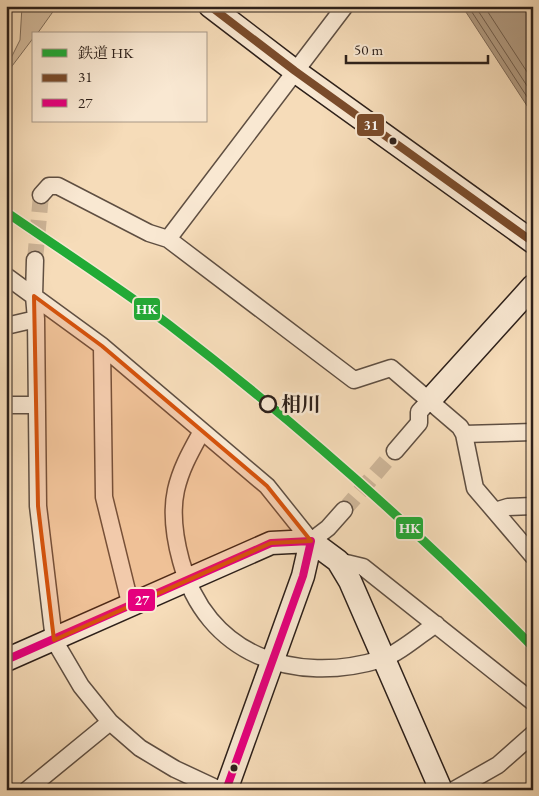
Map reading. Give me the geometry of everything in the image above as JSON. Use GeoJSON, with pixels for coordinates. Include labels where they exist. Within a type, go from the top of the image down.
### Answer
{"type":"FeatureCollection","features":[{"type":"Feature","properties":{"kind":"street"},"geometry":{"type":"LineString","coordinates":[[210,6],[295,71],[533,242]]}},
{"type":"Feature","properties":{"kind":"street"},"geometry":{"type":"LineString","coordinates":[[168,239],[345,6]]}},
{"type":"Feature","properties":{"kind":"street"},"geometry":{"type":"LineString","coordinates":[[40,195],[48,186],[58,186],[149,233],[168,239],[354,380],[391,368],[460,427],[464,434],[474,488],[533,556]]}},
{"type":"Feature","properties":{"kind":"street"},"geometry":{"type":"LineString","coordinates":[[35,260],[38,506],[54,640],[81,686],[110,722],[140,748],[220,790]]}},
{"type":"Feature","properties":{"kind":"street"},"geometry":{"type":"LineString","coordinates":[[6,276],[102,346],[268,486],[311,541],[338,561],[350,580],[441,790]]}},
{"type":"Feature","properties":{"kind":"street"},"geometry":{"type":"LineString","coordinates":[[396,451],[419,423],[419,412],[428,401],[533,286]]}},
{"type":"Feature","properties":{"kind":"street"},"geometry":{"type":"LineString","coordinates":[[6,326],[36,319]]}},
{"type":"Feature","properties":{"kind":"street"},"geometry":{"type":"LineString","coordinates":[[102,346],[104,497],[131,606]]}},
{"type":"Feature","properties":{"kind":"street"},"geometry":{"type":"LineString","coordinates":[[6,405],[37,405]]}},
{"type":"Feature","properties":{"kind":"street"},"geometry":{"type":"LineString","coordinates":[[202,431],[183,465],[176,492],[174,520],[179,554],[186,581],[202,609],[221,631],[243,648],[272,661],[306,668],[329,669],[384,659],[436,624]]}},
{"type":"Feature","properties":{"kind":"street"},"geometry":{"type":"LineString","coordinates":[[464,434],[533,432]]}},
{"type":"Feature","properties":{"kind":"street"},"geometry":{"type":"LineString","coordinates":[[495,511],[508,507],[533,506]]}},
{"type":"Feature","properties":{"kind":"street"},"geometry":{"type":"LineString","coordinates":[[6,660],[270,543],[311,541],[328,528],[344,510]]}},
{"type":"Feature","properties":{"kind":"street"},"geometry":{"type":"LineString","coordinates":[[226,790],[303,576],[311,541]]}},
{"type":"Feature","properties":{"kind":"street"},"geometry":{"type":"LineString","coordinates":[[338,561],[363,567],[533,702]]}},
{"type":"Feature","properties":{"kind":"street"},"geometry":{"type":"LineString","coordinates":[[27,790],[110,722]]}},
{"type":"Feature","properties":{"kind":"street"},"geometry":{"type":"LineString","coordinates":[[454,790],[498,765],[533,734]]}},
{"type":"Feature","properties":{"kind":"highlighted area"},"geometry":{"type":"Polygon","coordinates":[[[34,296],[102,346],[267,486],[311,541],[271,543],[54,640],[38,506],[34,296]]]}},
{"type":"Feature","properties":{"kind":"shaded area"},"geometry":{"type":"Polygon","coordinates":[[[22,6],[57,6],[38,32],[32,32],[32,40],[6,74],[6,68],[20,40],[22,6]]]}},
{"type":"Feature","properties":{"kind":"water"},"geometry":{"type":"Polygon","coordinates":[[[462,6],[533,6],[533,115],[462,6]]]}},
{"type":"Feature","properties":{"kind":"tunnel"},"geometry":{"type":"LineString","coordinates":[[35,260],[41,195]]}},
{"type":"Feature","properties":{"kind":"tunnel"},"geometry":{"type":"LineString","coordinates":[[344,510],[395,451]]}},
{"type":"Feature","properties":{"kind":"rail line","name":"HK"},"geometry":{"type":"LineString","coordinates":[[6,212],[168,324],[263,400],[401,520],[533,647]]}},
{"type":"Feature","properties":{"kind":"transit line","name":"31"},"geometry":{"type":"LineString","coordinates":[[210,6],[295,71],[533,242]]}},
{"type":"Feature","properties":{"kind":"transit line","name":"27"},"geometry":{"type":"LineString","coordinates":[[6,660],[271,543],[311,541],[303,576],[226,790]]}},
{"type":"Feature","properties":{"kind":"place","name":"相川"},"geometry":{"type":"Point","coordinates":[268,404]}}]}
